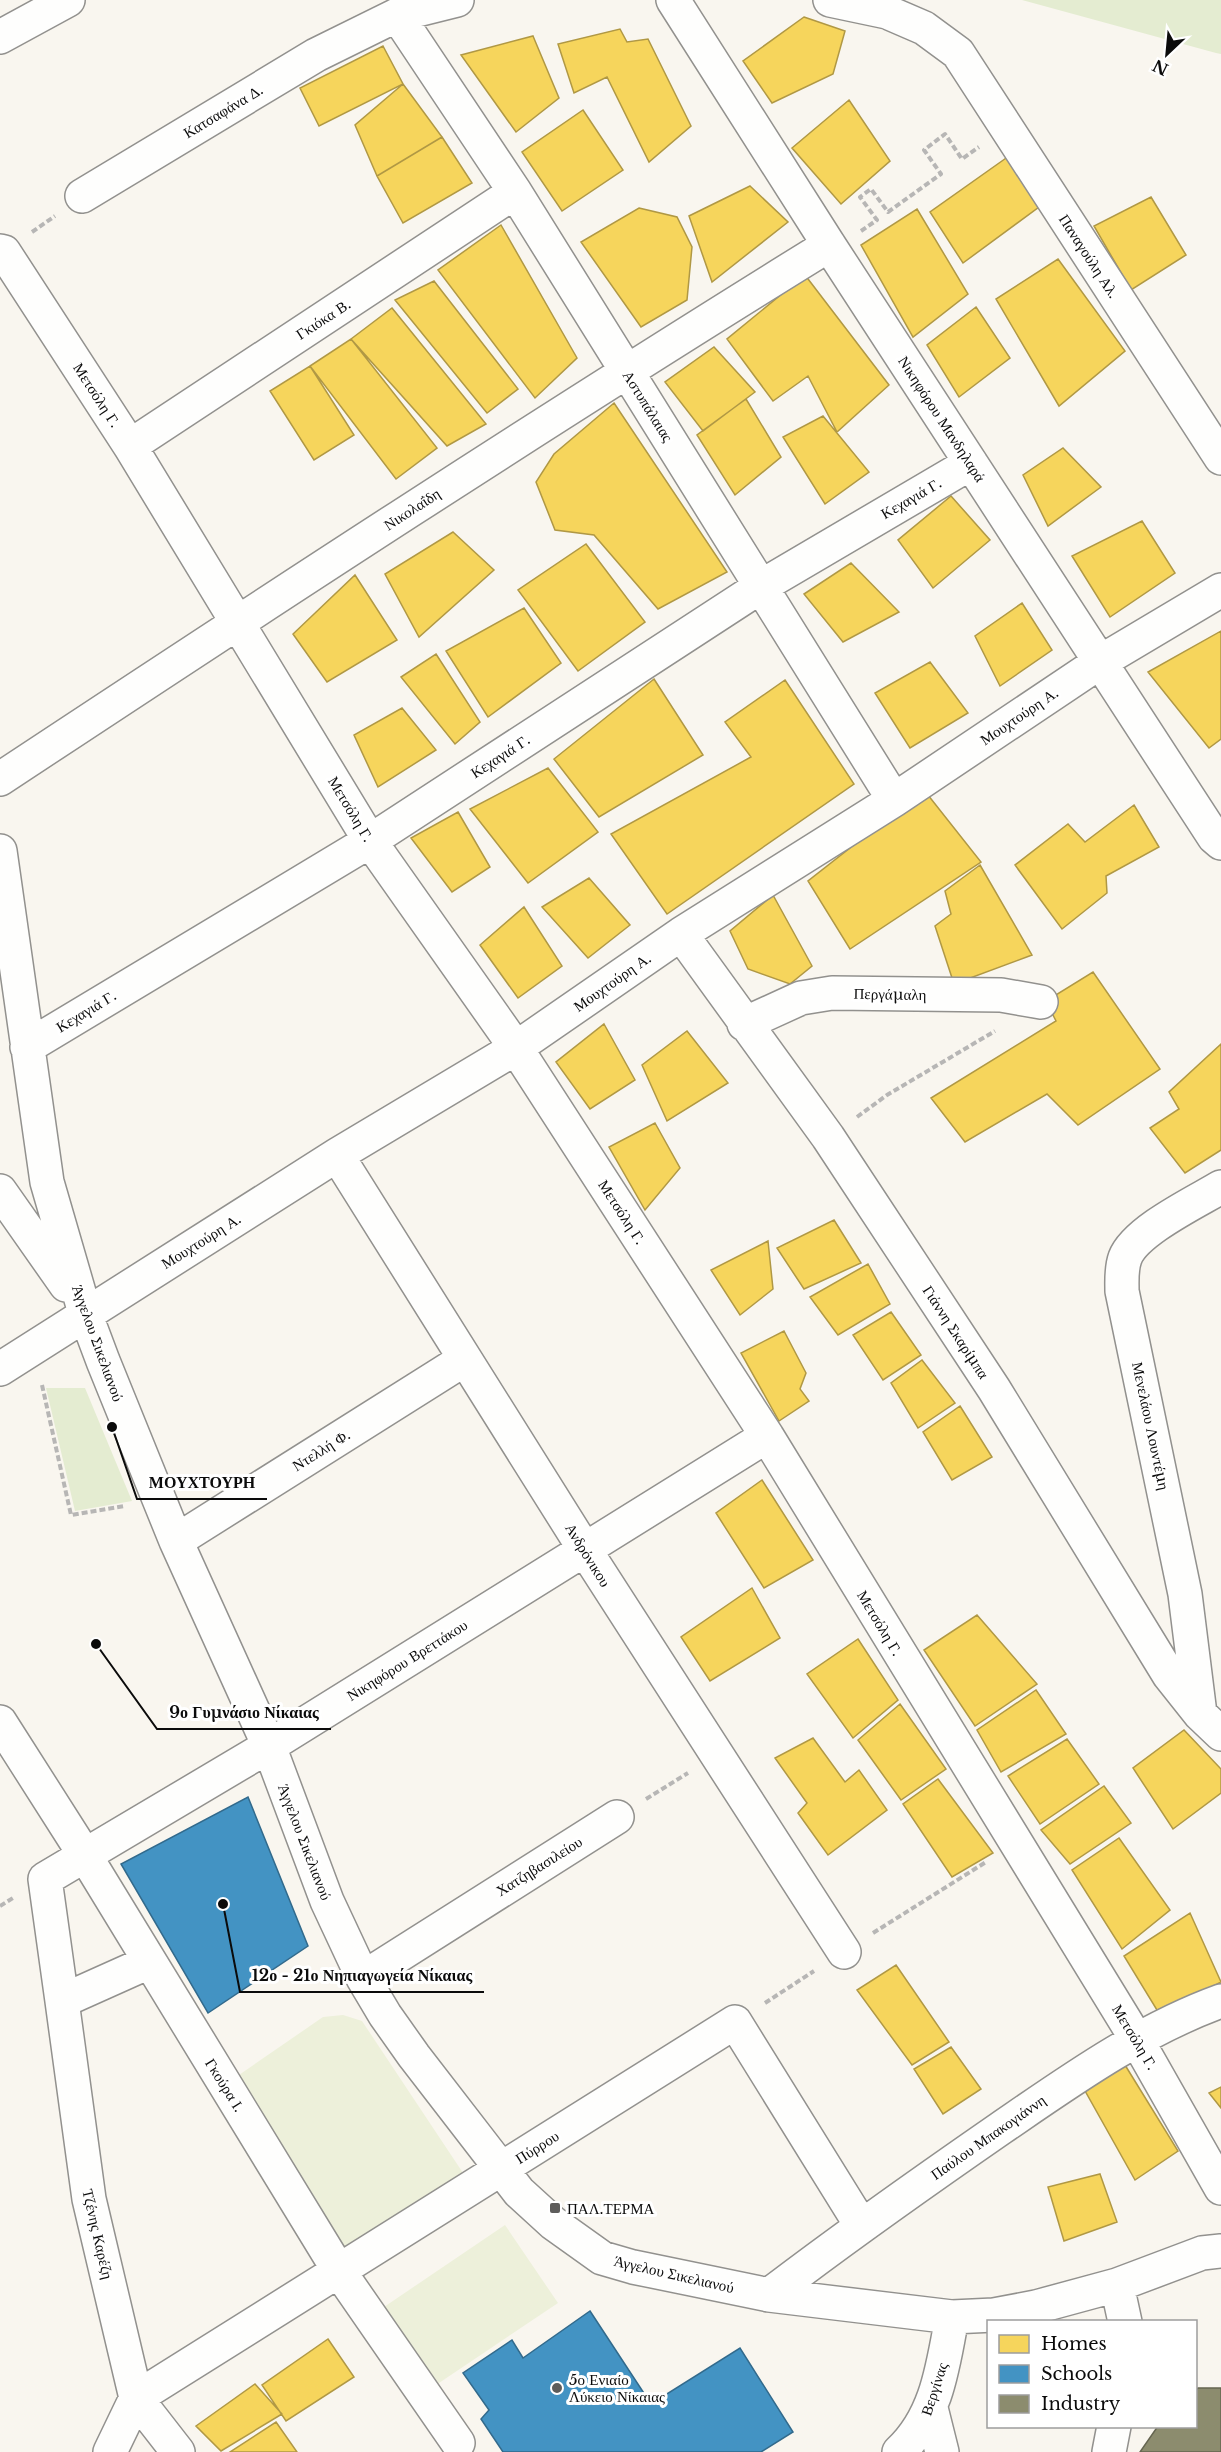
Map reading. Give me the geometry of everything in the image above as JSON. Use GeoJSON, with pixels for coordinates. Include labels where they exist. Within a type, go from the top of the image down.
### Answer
{"type":"FeatureCollection","features":[{"type":"Feature","properties":{"kind":"street"},"geometry":{"type":"LineString","coordinates":[[0,37],[69,0]]}},
{"type":"Feature","properties":{"kind":"street","name":"Κατσαφάνα Δ."},"geometry":{"type":"LineString","coordinates":[[82,196],[316,55],[397,15],[457,0]]}},
{"type":"Feature","properties":{"kind":"street","name":"Νικηφόρου Μανδηλαρά"},"geometry":{"type":"LineString","coordinates":[[673,0],[824,237],[1218,840]]}},
{"type":"Feature","properties":{"kind":"street","name":"Παναγούλη Αλ."},"geometry":{"type":"LineString","coordinates":[[830,0],[886,12],[924,28],[958,53],[1221,458]]}},
{"type":"Feature","properties":{"kind":"street","name":"Αστυπάλαιας"},"geometry":{"type":"LineString","coordinates":[[397,15],[515,192],[894,800]]}},
{"type":"Feature","properties":{"kind":"street","name":"Γκιόκα Β."},"geometry":{"type":"LineString","coordinates":[[130,446],[515,192]]}},
{"type":"Feature","properties":{"kind":"street","name":"Νικολαΐδη"},"geometry":{"type":"LineString","coordinates":[[0,780],[626,370],[824,237]]}},
{"type":"Feature","properties":{"kind":"street","name":"Μετσόλη Γ."},"geometry":{"type":"LineString","coordinates":[[2,251],[130,446],[370,841],[516,1048],[766,1436],[1137,2040],[1221,2188]]}},
{"type":"Feature","properties":{"kind":"street","name":"Κεχαγιά Γ."},"geometry":{"type":"LineString","coordinates":[[27,1047],[370,841],[760,587],[971,463]]}},
{"type":"Feature","properties":{"kind":"street","name":"Μουχτούρη Α."},"geometry":{"type":"LineString","coordinates":[[0,1369],[337,1155],[516,1048],[681,934],[894,800],[1100,662],[1221,590]]}},
{"type":"Feature","properties":{"kind":"street","name":"Άγγελου Σικελιανού"},"geometry":{"type":"LineString","coordinates":[[0,851],[47,1182],[85,1313],[176,1541],[269,1746],[327,1901],[363,1978],[397,2031],[519,2193],[553,2223],[602,2258],[633,2267],[769,2295],[952,2317],[994,2315],[1036,2307],[1117,2285],[1202,2253],[1221,2251]]}},
{"type":"Feature","properties":{"kind":"street","name":"Γιάννη Σκαρίμπα"},"geometry":{"type":"LineString","coordinates":[[681,934],[834,1147],[994,1389],[1169,1675],[1211,1724]]}},
{"type":"Feature","properties":{"kind":"street","name":"Περγάμαλη"},"geometry":{"type":"LineString","coordinates":[[744,1024],[801,998],[832,993],[1001,995],[1041,1002]]}},
{"type":"Feature","properties":{"kind":"street","name":"Ανδρόνικου"},"geometry":{"type":"LineString","coordinates":[[337,1155],[585,1550],[844,1952]]}},
{"type":"Feature","properties":{"kind":"street","name":"Μενελάου Λουντέμη"},"geometry":{"type":"LineString","coordinates":[[1211,1724],[1122,1291],[1122,1274],[1125,1257],[1140,1237],[1221,1187]]}},
{"type":"Feature","properties":{"kind":"street"},"geometry":{"type":"LineString","coordinates":[[0,1191],[85,1313]]}},
{"type":"Feature","properties":{"kind":"street","name":"Ντελλή Φ."},"geometry":{"type":"LineString","coordinates":[[176,1541],[465,1359]]}},
{"type":"Feature","properties":{"kind":"street","name":"Νικηφόρου Βρεττάκου"},"geometry":{"type":"LineString","coordinates":[[45,1879],[86,1857],[269,1746],[766,1436]]}},
{"type":"Feature","properties":{"kind":"street","name":"Γκούρα Ι."},"geometry":{"type":"LineString","coordinates":[[0,1722],[86,1857],[148,1962],[339,2271],[458,2443]]}},
{"type":"Feature","properties":{"kind":"street","name":"Χατζηβασιλείου"},"geometry":{"type":"LineString","coordinates":[[363,1978],[617,1817]]}},
{"type":"Feature","properties":{"kind":"street","name":"Τζένης Καρέζη"},"geometry":{"type":"LineString","coordinates":[[45,1879],[88,2199],[136,2398],[178,2452]]}},
{"type":"Feature","properties":{"kind":"street"},"geometry":{"type":"LineString","coordinates":[[62,2001],[148,1962]]}},
{"type":"Feature","properties":{"kind":"street","name":"Παύλου Μπακογιάννη"},"geometry":{"type":"LineString","coordinates":[[769,2295],[861,2225],[1076,2077],[1137,2040],[1195,2011],[1221,2001]]}},
{"type":"Feature","properties":{"kind":"street","name":"Πύρρου"},"geometry":{"type":"LineString","coordinates":[[136,2398],[735,2022],[861,2225]]}},
{"type":"Feature","properties":{"kind":"street"},"geometry":{"type":"LineString","coordinates":[[1117,2285],[1125,2320]]}},
{"type":"Feature","properties":{"kind":"street","name":"Βεργίνας"},"geometry":{"type":"LineString","coordinates":[[899,2452],[913,2440],[931,2408],[944,2364],[952,2317]]}},
{"type":"Feature","properties":{"kind":"street"},"geometry":{"type":"LineString","coordinates":[[110,2452],[136,2398]]}},
{"type":"Feature","properties":{"kind":"street"},"geometry":{"type":"LineString","coordinates":[[931,2408],[942,2452]]}},
{"type":"Feature","properties":{"kind":"street"},"geometry":{"type":"LineString","coordinates":[[1108,2452],[1114,2428]]}},
{"type":"Feature","properties":{"kind":"path"},"geometry":{"type":"LineString","coordinates":[[824,237],[844,210],[859,232],[877,220],[860,197],[871,189],[888,212],[941,174],[924,150],[945,134],[962,159],[1006,128]]}},
{"type":"Feature","properties":{"kind":"path"},"geometry":{"type":"LineString","coordinates":[[2,251],[82,196]]}},
{"type":"Feature","properties":{"kind":"path"},"geometry":{"type":"LineString","coordinates":[[887,1095],[965,1051]]}},
{"type":"Feature","properties":{"kind":"path"},"geometry":{"type":"LineString","coordinates":[[33,1346],[71,1515],[161,1501]]}},
{"type":"Feature","properties":{"kind":"path"},"geometry":{"type":"LineString","coordinates":[[617,1817],[716,1755]]}},
{"type":"Feature","properties":{"kind":"green space"},"geometry":{"type":"Polygon","coordinates":[[[1022,0],[1221,0],[1221,54],[1216,53],[1022,0]]]}},
{"type":"Feature","properties":{"kind":"green space"},"geometry":{"type":"Polygon","coordinates":[[[46,1388],[85,1388],[132,1501],[75,1511],[46,1388]]]}},
{"type":"Feature","properties":{"kind":"green space"},"geometry":{"type":"Polygon","coordinates":[[[343,2015],[362,2021],[473,2188],[349,2255],[236,2077],[323,2017],[343,2015]]]}},
{"type":"Feature","properties":{"kind":"green space"},"geometry":{"type":"Polygon","coordinates":[[[505,2225],[558,2303],[436,2385],[384,2307],[505,2225]]]}},
{"type":"Feature","properties":{"kind":"building: Homes"},"geometry":{"type":"Polygon","coordinates":[[[804,17],[845,31],[833,74],[772,103],[743,61],[804,17]]]}},
{"type":"Feature","properties":{"kind":"building: Homes"},"geometry":{"type":"Polygon","coordinates":[[[620,29],[627,42],[648,39],[691,126],[649,162],[607,77],[574,93],[558,44],[620,29]]]}},
{"type":"Feature","properties":{"kind":"building: Homes"},"geometry":{"type":"Polygon","coordinates":[[[533,36],[559,98],[516,132],[461,55],[533,36]]]}},
{"type":"Feature","properties":{"kind":"building: Homes"},"geometry":{"type":"Polygon","coordinates":[[[383,46],[403,84],[319,126],[300,88],[383,46]]]}},
{"type":"Feature","properties":{"kind":"building: Homes"},"geometry":{"type":"Polygon","coordinates":[[[403,84],[442,137],[377,176],[355,125],[403,84]]]}},
{"type":"Feature","properties":{"kind":"building: Homes"},"geometry":{"type":"Polygon","coordinates":[[[849,100],[890,161],[841,204],[792,148],[849,100]]]}},
{"type":"Feature","properties":{"kind":"building: Homes"},"geometry":{"type":"Polygon","coordinates":[[[583,110],[623,170],[562,211],[522,152],[583,110]]]}},
{"type":"Feature","properties":{"kind":"building: Homes"},"geometry":{"type":"Polygon","coordinates":[[[442,137],[472,183],[403,223],[377,176],[442,137]]]}},
{"type":"Feature","properties":{"kind":"building: Homes"},"geometry":{"type":"Polygon","coordinates":[[[1009,156],[1039,207],[963,263],[930,212],[1009,156]]]}},
{"type":"Feature","properties":{"kind":"building: Homes"},"geometry":{"type":"Polygon","coordinates":[[[750,186],[788,222],[712,282],[689,216],[750,186]]]}},
{"type":"Feature","properties":{"kind":"building: Homes"},"geometry":{"type":"Polygon","coordinates":[[[1151,197],[1186,255],[1131,290],[1094,226],[1151,197]]]}},
{"type":"Feature","properties":{"kind":"building: Homes"},"geometry":{"type":"Polygon","coordinates":[[[639,208],[677,217],[692,247],[687,300],[641,327],[581,242],[639,208]]]}},
{"type":"Feature","properties":{"kind":"building: Homes"},"geometry":{"type":"Polygon","coordinates":[[[917,209],[968,294],[913,337],[861,245],[917,209]]]}},
{"type":"Feature","properties":{"kind":"building: Homes"},"geometry":{"type":"Polygon","coordinates":[[[501,225],[577,358],[535,398],[438,270],[501,225]]]}},
{"type":"Feature","properties":{"kind":"building: Homes"},"geometry":{"type":"Polygon","coordinates":[[[1058,259],[1125,351],[1059,406],[996,299],[1058,259]]]}},
{"type":"Feature","properties":{"kind":"building: Homes"},"geometry":{"type":"Polygon","coordinates":[[[805,275],[889,385],[837,432],[808,376],[773,401],[727,339],[805,275]]]}},
{"type":"Feature","properties":{"kind":"building: Homes"},"geometry":{"type":"Polygon","coordinates":[[[434,281],[518,389],[487,413],[395,300],[434,281]]]}},
{"type":"Feature","properties":{"kind":"building: Homes"},"geometry":{"type":"Polygon","coordinates":[[[976,307],[1010,358],[959,397],[927,345],[976,307]]]}},
{"type":"Feature","properties":{"kind":"building: Homes"},"geometry":{"type":"Polygon","coordinates":[[[392,308],[486,424],[447,446],[351,339],[392,308]]]}},
{"type":"Feature","properties":{"kind":"building: Homes"},"geometry":{"type":"Polygon","coordinates":[[[351,339],[437,448],[396,479],[310,366],[351,339]]]}},
{"type":"Feature","properties":{"kind":"building: Homes"},"geometry":{"type":"Polygon","coordinates":[[[714,347],[755,392],[703,431],[665,382],[714,347]]]}},
{"type":"Feature","properties":{"kind":"building: Homes"},"geometry":{"type":"Polygon","coordinates":[[[310,366],[354,435],[314,460],[270,391],[310,366]]]}},
{"type":"Feature","properties":{"kind":"building: Homes"},"geometry":{"type":"Polygon","coordinates":[[[746,399],[781,457],[735,495],[697,435],[746,399]]]}},
{"type":"Feature","properties":{"kind":"building: Homes"},"geometry":{"type":"Polygon","coordinates":[[[614,403],[727,572],[658,609],[594,535],[555,530],[536,482],[554,454],[614,403]]]}},
{"type":"Feature","properties":{"kind":"building: Homes"},"geometry":{"type":"Polygon","coordinates":[[[823,416],[869,472],[825,504],[783,437],[823,416]]]}},
{"type":"Feature","properties":{"kind":"building: Homes"},"geometry":{"type":"Polygon","coordinates":[[[1063,448],[1101,487],[1048,526],[1023,475],[1063,448]]]}},
{"type":"Feature","properties":{"kind":"building: Homes"},"geometry":{"type":"Polygon","coordinates":[[[951,496],[990,540],[933,588],[898,540],[951,496]]]}},
{"type":"Feature","properties":{"kind":"building: Homes"},"geometry":{"type":"Polygon","coordinates":[[[1142,521],[1175,573],[1110,617],[1072,556],[1142,521]]]}},
{"type":"Feature","properties":{"kind":"building: Homes"},"geometry":{"type":"Polygon","coordinates":[[[453,532],[494,570],[419,637],[385,574],[453,532]]]}},
{"type":"Feature","properties":{"kind":"building: Homes"},"geometry":{"type":"Polygon","coordinates":[[[586,544],[645,622],[578,671],[518,590],[586,544]]]}},
{"type":"Feature","properties":{"kind":"building: Homes"},"geometry":{"type":"Polygon","coordinates":[[[851,563],[899,612],[843,642],[804,594],[851,563]]]}},
{"type":"Feature","properties":{"kind":"building: Homes"},"geometry":{"type":"Polygon","coordinates":[[[355,575],[397,640],[327,682],[293,634],[355,575]]]}},
{"type":"Feature","properties":{"kind":"building: Homes"},"geometry":{"type":"Polygon","coordinates":[[[1022,603],[1052,650],[1000,686],[975,636],[1022,603]]]}},
{"type":"Feature","properties":{"kind":"building: Homes"},"geometry":{"type":"Polygon","coordinates":[[[524,608],[561,663],[488,717],[446,651],[524,608]]]}},
{"type":"Feature","properties":{"kind":"building: Homes"},"geometry":{"type":"Polygon","coordinates":[[[1221,631],[1221,739],[1209,748],[1148,672],[1221,631]]]}},
{"type":"Feature","properties":{"kind":"building: Homes"},"geometry":{"type":"Polygon","coordinates":[[[436,654],[480,722],[455,744],[401,677],[436,654]]]}},
{"type":"Feature","properties":{"kind":"building: Homes"},"geometry":{"type":"Polygon","coordinates":[[[930,662],[968,713],[910,748],[875,693],[930,662]]]}},
{"type":"Feature","properties":{"kind":"building: Homes"},"geometry":{"type":"Polygon","coordinates":[[[654,679],[703,755],[599,817],[554,759],[654,679]]]}},
{"type":"Feature","properties":{"kind":"building: Homes"},"geometry":{"type":"Polygon","coordinates":[[[785,680],[854,784],[667,914],[611,834],[751,757],[725,722],[785,680]]]}},
{"type":"Feature","properties":{"kind":"building: Homes"},"geometry":{"type":"Polygon","coordinates":[[[402,708],[436,750],[378,787],[354,735],[402,708]]]}},
{"type":"Feature","properties":{"kind":"building: Homes"},"geometry":{"type":"Polygon","coordinates":[[[548,768],[598,832],[528,883],[470,809],[548,768]]]}},
{"type":"Feature","properties":{"kind":"building: Homes"},"geometry":{"type":"Polygon","coordinates":[[[924,790],[981,862],[850,949],[808,881],[924,790]]]}},
{"type":"Feature","properties":{"kind":"building: Homes"},"geometry":{"type":"Polygon","coordinates":[[[1134,805],[1159,847],[1106,876],[1107,893],[1062,929],[1015,865],[1068,824],[1085,842],[1134,805]]]}},
{"type":"Feature","properties":{"kind":"building: Homes"},"geometry":{"type":"Polygon","coordinates":[[[458,812],[490,867],[452,892],[411,838],[458,812]]]}},
{"type":"Feature","properties":{"kind":"building: Homes"},"geometry":{"type":"Polygon","coordinates":[[[980,865],[1032,955],[954,984],[935,926],[951,914],[945,891],[980,865]]]}},
{"type":"Feature","properties":{"kind":"building: Homes"},"geometry":{"type":"Polygon","coordinates":[[[589,878],[630,925],[588,958],[542,907],[589,878]]]}},
{"type":"Feature","properties":{"kind":"building: Homes"},"geometry":{"type":"Polygon","coordinates":[[[773,895],[812,966],[790,984],[748,969],[730,931],[773,895]]]}},
{"type":"Feature","properties":{"kind":"building: Homes"},"geometry":{"type":"Polygon","coordinates":[[[524,907],[562,966],[518,998],[480,945],[524,907]]]}},
{"type":"Feature","properties":{"kind":"building: Homes"},"geometry":{"type":"Polygon","coordinates":[[[1093,972],[1160,1069],[1078,1125],[1047,1094],[965,1142],[931,1098],[1056,1021],[1046,1001],[1093,972]]]}},
{"type":"Feature","properties":{"kind":"building: Homes"},"geometry":{"type":"Polygon","coordinates":[[[604,1024],[635,1080],[590,1109],[556,1062],[604,1024]]]}},
{"type":"Feature","properties":{"kind":"building: Homes"},"geometry":{"type":"Polygon","coordinates":[[[687,1031],[728,1083],[667,1121],[642,1065],[687,1031]]]}},
{"type":"Feature","properties":{"kind":"building: Homes"},"geometry":{"type":"Polygon","coordinates":[[[1221,1044],[1221,1150],[1185,1173],[1150,1128],[1179,1109],[1169,1092],[1221,1044]]]}},
{"type":"Feature","properties":{"kind":"building: Homes"},"geometry":{"type":"Polygon","coordinates":[[[655,1123],[680,1168],[645,1210],[609,1147],[655,1123]]]}},
{"type":"Feature","properties":{"kind":"building: Homes"},"geometry":{"type":"Polygon","coordinates":[[[834,1220],[861,1263],[804,1289],[777,1248],[834,1220]]]}},
{"type":"Feature","properties":{"kind":"building: Homes"},"geometry":{"type":"Polygon","coordinates":[[[768,1241],[773,1289],[740,1315],[711,1270],[768,1241]]]}},
{"type":"Feature","properties":{"kind":"building: Homes"},"geometry":{"type":"Polygon","coordinates":[[[868,1264],[890,1304],[838,1335],[810,1297],[868,1264]]]}},
{"type":"Feature","properties":{"kind":"building: Homes"},"geometry":{"type":"Polygon","coordinates":[[[891,1312],[921,1355],[883,1380],[853,1335],[891,1312]]]}},
{"type":"Feature","properties":{"kind":"building: Homes"},"geometry":{"type":"Polygon","coordinates":[[[784,1331],[806,1373],[800,1389],[809,1401],[779,1421],[741,1353],[784,1331]]]}},
{"type":"Feature","properties":{"kind":"building: Homes"},"geometry":{"type":"Polygon","coordinates":[[[922,1360],[955,1403],[918,1428],[891,1383],[922,1360]]]}},
{"type":"Feature","properties":{"kind":"building: Homes"},"geometry":{"type":"Polygon","coordinates":[[[960,1406],[992,1457],[952,1480],[923,1432],[960,1406]]]}},
{"type":"Feature","properties":{"kind":"building: Homes"},"geometry":{"type":"Polygon","coordinates":[[[762,1480],[813,1560],[764,1588],[716,1513],[762,1480]]]}},
{"type":"Feature","properties":{"kind":"building: Homes"},"geometry":{"type":"Polygon","coordinates":[[[752,1588],[780,1638],[710,1681],[681,1637],[752,1588]]]}},
{"type":"Feature","properties":{"kind":"building: Homes"},"geometry":{"type":"Polygon","coordinates":[[[977,1615],[1037,1684],[975,1726],[924,1650],[977,1615]]]}},
{"type":"Feature","properties":{"kind":"building: Homes"},"geometry":{"type":"Polygon","coordinates":[[[858,1639],[898,1700],[853,1738],[807,1674],[858,1639]]]}},
{"type":"Feature","properties":{"kind":"building: Homes"},"geometry":{"type":"Polygon","coordinates":[[[1036,1690],[1066,1734],[1001,1772],[977,1730],[1036,1690]]]}},
{"type":"Feature","properties":{"kind":"building: Homes"},"geometry":{"type":"Polygon","coordinates":[[[900,1704],[946,1769],[901,1800],[858,1740],[900,1704]]]}},
{"type":"Feature","properties":{"kind":"building: Homes"},"geometry":{"type":"Polygon","coordinates":[[[1184,1730],[1221,1769],[1221,1793],[1173,1829],[1133,1768],[1184,1730]]]}},
{"type":"Feature","properties":{"kind":"building: Homes"},"geometry":{"type":"Polygon","coordinates":[[[813,1738],[845,1782],[859,1770],[887,1810],[828,1855],[798,1813],[807,1803],[775,1758],[813,1738]]]}},
{"type":"Feature","properties":{"kind":"building: Homes"},"geometry":{"type":"Polygon","coordinates":[[[1067,1739],[1099,1784],[1040,1824],[1008,1776],[1067,1739]]]}},
{"type":"Feature","properties":{"kind":"building: Homes"},"geometry":{"type":"Polygon","coordinates":[[[938,1779],[993,1853],[952,1877],[903,1804],[938,1779]]]}},
{"type":"Feature","properties":{"kind":"building: Homes"},"geometry":{"type":"Polygon","coordinates":[[[1104,1786],[1131,1823],[1070,1864],[1041,1830],[1104,1786]]]}},
{"type":"Feature","properties":{"kind":"building: Homes"},"geometry":{"type":"Polygon","coordinates":[[[1119,1838],[1170,1910],[1122,1949],[1072,1870],[1119,1838]]]}},
{"type":"Feature","properties":{"kind":"building: Homes"},"geometry":{"type":"Polygon","coordinates":[[[1190,1913],[1221,1982],[1160,2015],[1124,1956],[1190,1913]]]}},
{"type":"Feature","properties":{"kind":"building: Homes"},"geometry":{"type":"Polygon","coordinates":[[[896,1965],[949,2042],[912,2065],[857,1990],[896,1965]]]}},
{"type":"Feature","properties":{"kind":"building: Homes"},"geometry":{"type":"Polygon","coordinates":[[[951,2047],[981,2089],[943,2114],[914,2069],[951,2047]]]}},
{"type":"Feature","properties":{"kind":"building: Homes"},"geometry":{"type":"Polygon","coordinates":[[[1125,2065],[1178,2151],[1135,2180],[1084,2089],[1125,2065]]]}},
{"type":"Feature","properties":{"kind":"building: Homes"},"geometry":{"type":"Polygon","coordinates":[[[1221,2087],[1221,2108],[1209,2093],[1221,2087]]]}},
{"type":"Feature","properties":{"kind":"building: Homes"},"geometry":{"type":"Polygon","coordinates":[[[1100,2174],[1117,2222],[1064,2241],[1048,2187],[1100,2174]]]}},
{"type":"Feature","properties":{"kind":"building: Homes"},"geometry":{"type":"Polygon","coordinates":[[[328,2339],[354,2377],[286,2421],[262,2385],[328,2339]]]}},
{"type":"Feature","properties":{"kind":"building: Homes"},"geometry":{"type":"Polygon","coordinates":[[[255,2384],[282,2414],[221,2451],[196,2426],[255,2384]]]}},
{"type":"Feature","properties":{"kind":"building: Homes"},"geometry":{"type":"Polygon","coordinates":[[[276,2422],[297,2452],[230,2452],[276,2422]]]}},
{"type":"Feature","properties":{"kind":"building: Schools"},"geometry":{"type":"Polygon","coordinates":[[[248,1797],[308,1946],[208,2013],[121,1864],[248,1797]]]}},
{"type":"Feature","properties":{"kind":"building: Schools","name":"5ο Ενιαίο Λύκειο Νίκαιας"},"geometry":{"type":"Polygon","coordinates":[[[590,2311],[651,2404],[740,2348],[793,2432],[761,2452],[503,2452],[481,2419],[489,2410],[463,2373],[512,2340],[523,2358],[590,2311]]]}},
{"type":"Feature","properties":{"kind":"building: Industry"},"geometry":{"type":"Polygon","coordinates":[[[1221,2388],[1221,2452],[1140,2452],[1157,2428],[1197,2428],[1197,2389],[1221,2388]]]}},
{"type":"Feature","properties":{"kind":"place","name":"ΜΟΥΧΤΟΥΡΗ"},"geometry":{"type":"Point","coordinates":[112,1427]}},
{"type":"Feature","properties":{"kind":"place","name":"9ο Γυμνάσιο Νίκαιας"},"geometry":{"type":"Point","coordinates":[96,1644]}},
{"type":"Feature","properties":{"kind":"place","name":"12ο - 21ο Νηπιαγωγεία Νίκαιας"},"geometry":{"type":"Point","coordinates":[223,1904]}},
{"type":"Feature","properties":{"kind":"place","name":"ΠΑΛ.ΤΕΡΜΑ"},"geometry":{"type":"Point","coordinates":[555,2208]}},
{"type":"Feature","properties":{"kind":"place","name":"5ο Ενιαίο Λύκειο Νίκαιας"},"geometry":{"type":"Point","coordinates":[557,2388]}}]}
